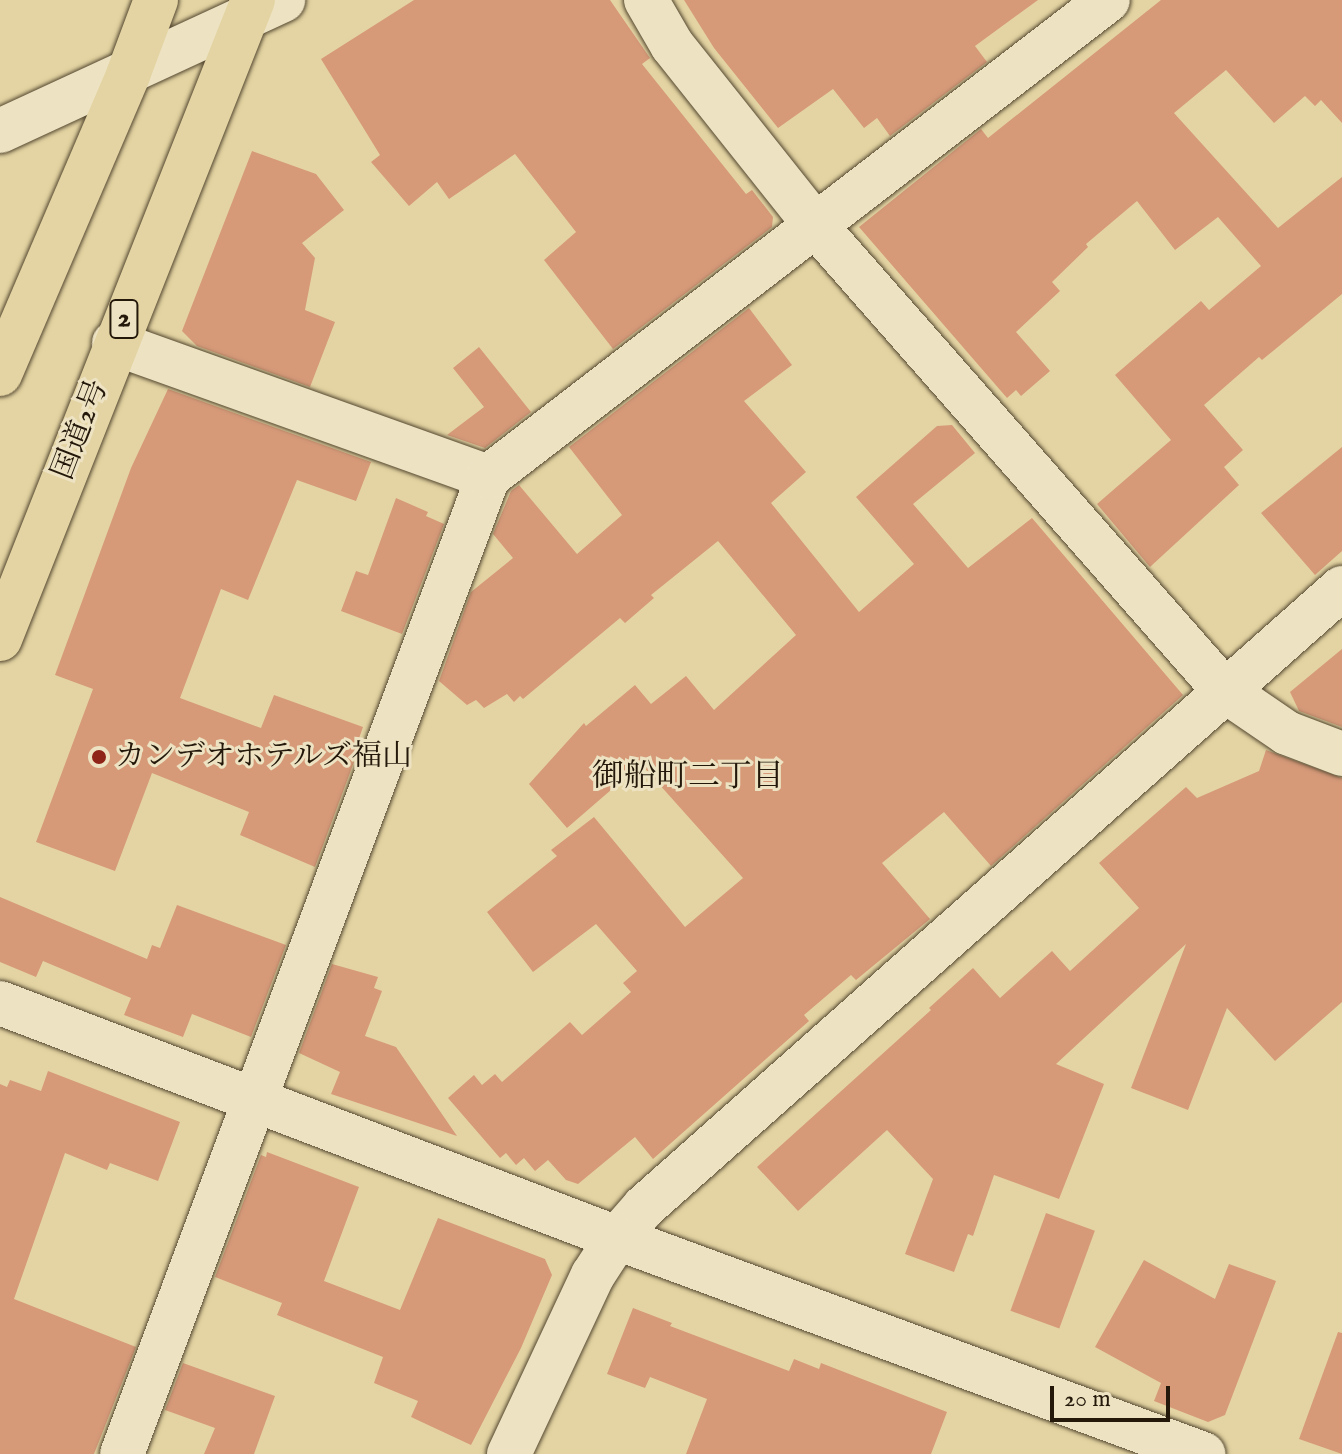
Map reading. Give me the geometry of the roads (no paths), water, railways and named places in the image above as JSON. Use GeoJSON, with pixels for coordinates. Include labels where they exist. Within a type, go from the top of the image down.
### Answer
{"type":"FeatureCollection","features":[{"type":"Feature","properties":{"kind":"highway"},"geometry":{"type":"LineString","coordinates":[[0,374],[128,75],[156,0]]}},
{"type":"Feature","properties":{"kind":"highway","name":"国道2号"},"geometry":{"type":"LineString","coordinates":[[0,639],[114,343],[261,5]]}},
{"type":"Feature","properties":{"kind":"street"},"geometry":{"type":"LineString","coordinates":[[646,0],[672,45],[815,225],[1224,690],[1287,733],[1342,754]]}},
{"type":"Feature","properties":{"kind":"street"},"geometry":{"type":"LineString","coordinates":[[122,1454],[488,477],[1108,0]]}},
{"type":"Feature","properties":{"kind":"street"},"geometry":{"type":"LineString","coordinates":[[0,131],[128,75],[261,5]]}},
{"type":"Feature","properties":{"kind":"street"},"geometry":{"type":"LineString","coordinates":[[114,343],[488,477]]}},
{"type":"Feature","properties":{"kind":"street"},"geometry":{"type":"LineString","coordinates":[[509,1454],[593,1275],[617,1238],[644,1207],[1342,588]]}},
{"type":"Feature","properties":{"kind":"street"},"geometry":{"type":"LineString","coordinates":[[0,1003],[617,1238],[1203,1454]]}},
{"type":"Feature","properties":{"kind":"place","name":"カンデオホテルズ福山"},"geometry":{"type":"Point","coordinates":[99,757]}},
{"type":"Feature","properties":{"kind":"district","name":"御船町二丁目"},"geometry":{"type":"Point","coordinates":[688,778]}}]}
